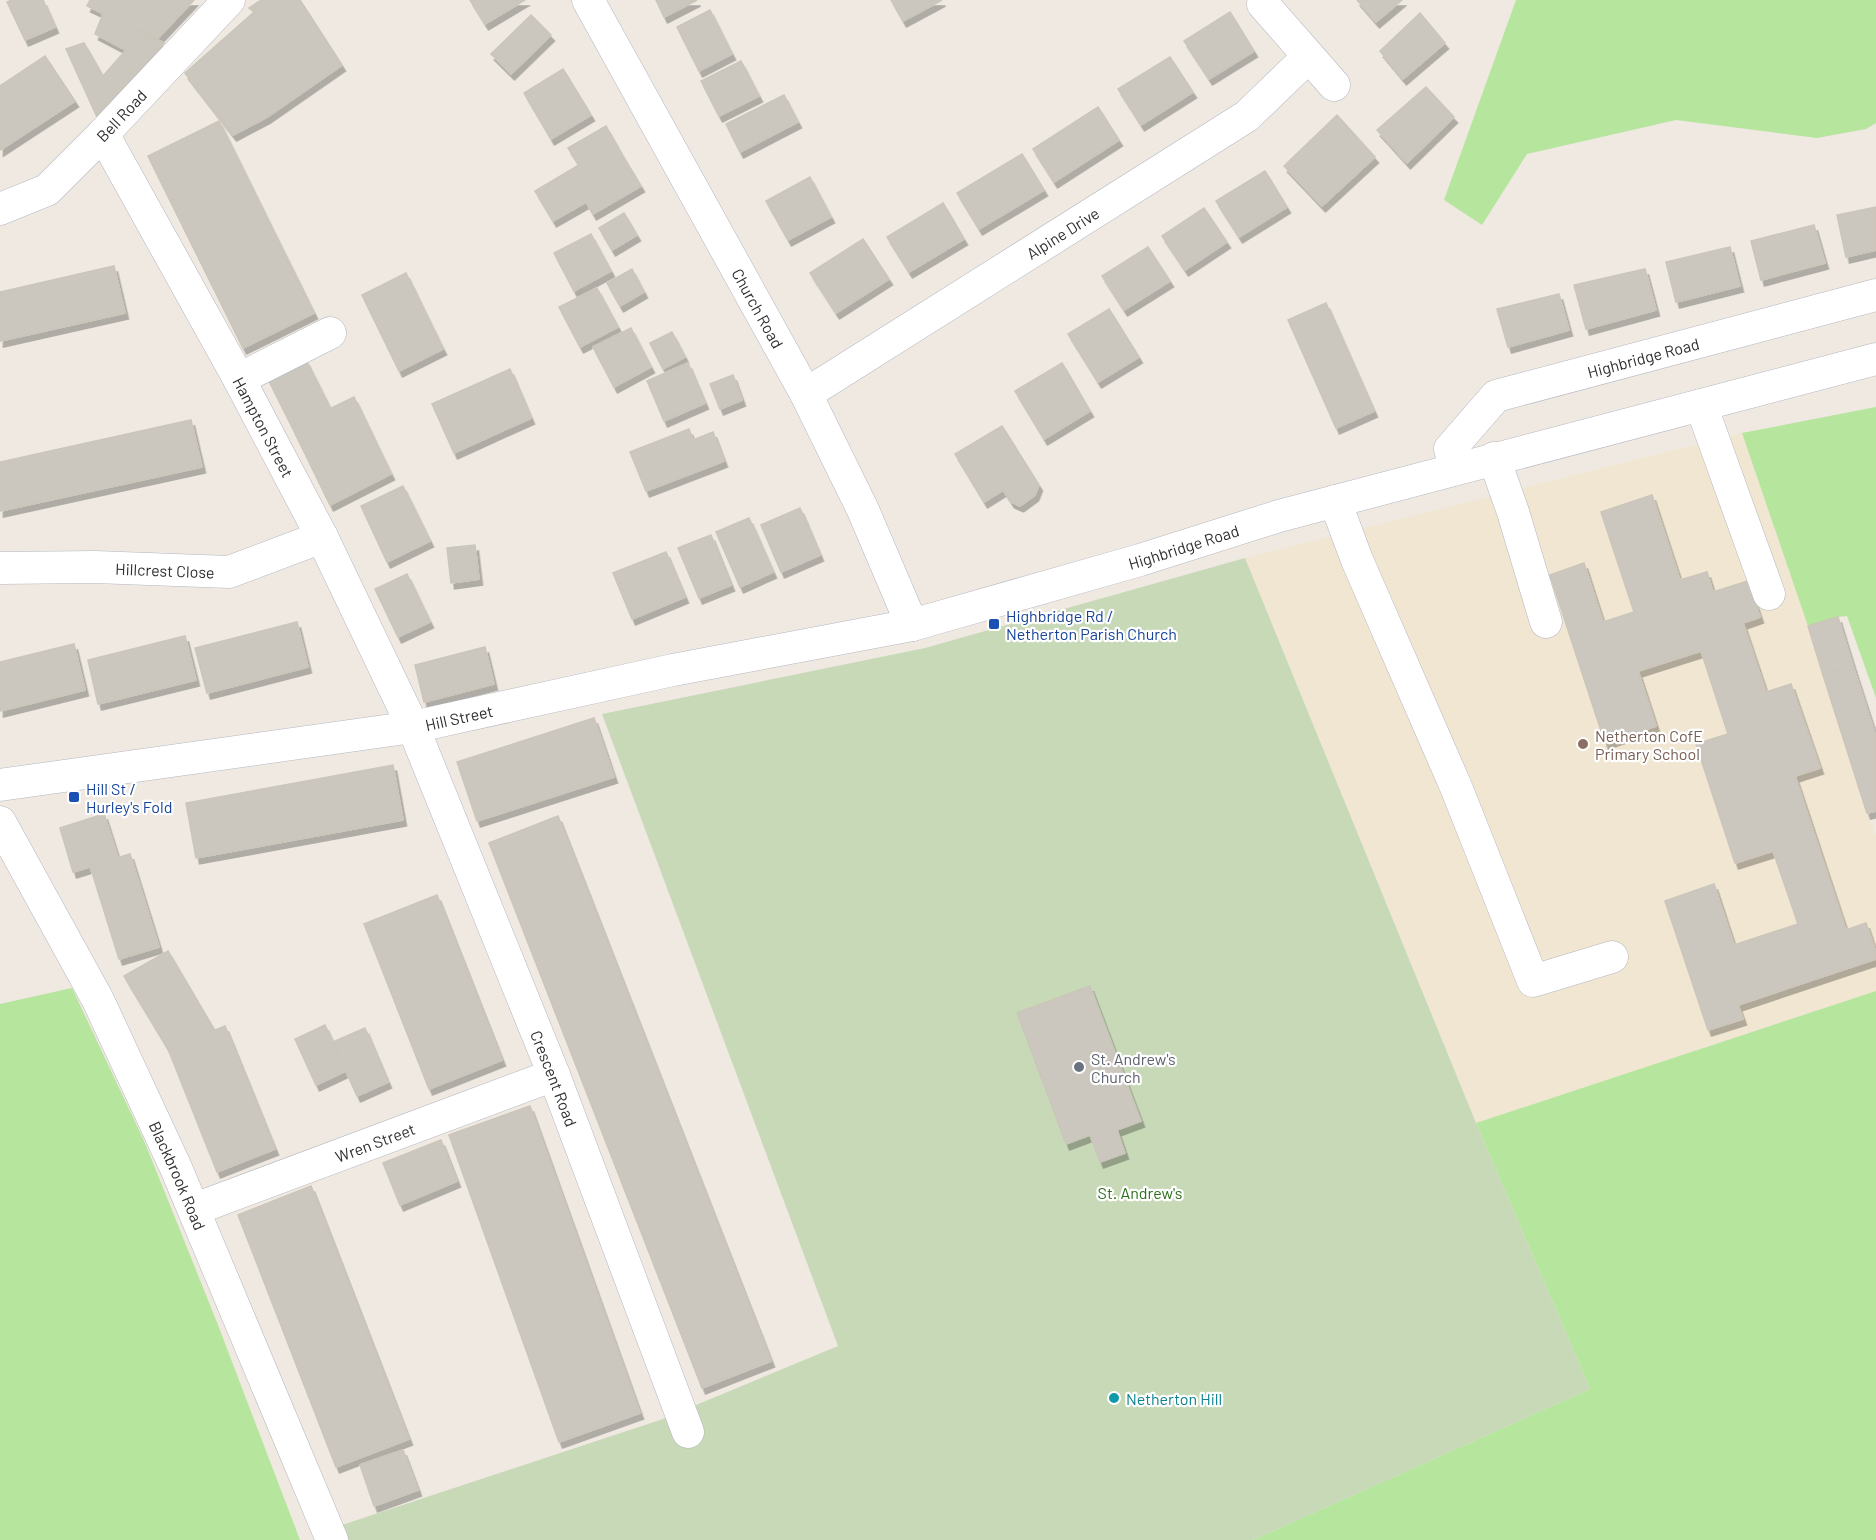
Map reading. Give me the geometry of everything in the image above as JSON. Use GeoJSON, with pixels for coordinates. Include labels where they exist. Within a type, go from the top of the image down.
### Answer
{"type":"FeatureCollection","features":[{"type":"Feature","properties":{"kind":"street","name":"Bell Road"},"geometry":{"type":"LineString","coordinates":[[0,209],[47,190],[104,134],[229,0]]}},
{"type":"Feature","properties":{"kind":"street","name":"Church Road"},"geometry":{"type":"LineString","coordinates":[[588,0],[806,394],[863,510],[912,625]]}},
{"type":"Feature","properties":{"kind":"street"},"geometry":{"type":"LineString","coordinates":[[1263,4],[1334,85]]}},
{"type":"Feature","properties":{"kind":"street","name":"Alpine Drive"},"geometry":{"type":"LineString","coordinates":[[806,394],[1246,116],[1308,57]]}},
{"type":"Feature","properties":{"kind":"street","name":"Hampton Street"},"geometry":{"type":"LineString","coordinates":[[104,134],[239,379],[322,537],[413,727]]}},
{"type":"Feature","properties":{"kind":"street","name":"Highbridge Road"},"geometry":{"type":"LineString","coordinates":[[1455,468],[1450,449],[1496,396],[1876,295]]}},
{"type":"Feature","properties":{"kind":"street"},"geometry":{"type":"LineString","coordinates":[[239,379],[330,333]]}},
{"type":"Feature","properties":{"kind":"street","name":"Highbridge Road"},"geometry":{"type":"LineString","coordinates":[[912,625],[1140,560],[1279,516],[1876,359]]}},
{"type":"Feature","properties":{"kind":"street"},"geometry":{"type":"LineString","coordinates":[[1701,405],[1769,594]]}},
{"type":"Feature","properties":{"kind":"street"},"geometry":{"type":"LineString","coordinates":[[1494,458],[1546,622]]}},
{"type":"Feature","properties":{"kind":"street"},"geometry":{"type":"LineString","coordinates":[[1335,501],[1357,560],[1456,787],[1533,981],[1612,957]]}},
{"type":"Feature","properties":{"kind":"street","name":"Hillcrest Close"},"geometry":{"type":"LineString","coordinates":[[0,568],[95,567],[229,572],[322,537]]}},
{"type":"Feature","properties":{"kind":"street","name":"Hill Street"},"geometry":{"type":"LineString","coordinates":[[0,785],[413,727],[673,670],[912,625]]}},
{"type":"Feature","properties":{"kind":"street","name":"Crescent Road"},"geometry":{"type":"LineString","coordinates":[[413,727],[554,1074],[688,1432]]}},
{"type":"Feature","properties":{"kind":"street","name":"Blackbrook Road"},"geometry":{"type":"LineString","coordinates":[[0,822],[98,1000],[195,1209],[332,1540]]}},
{"type":"Feature","properties":{"kind":"street","name":"Wren Street"},"geometry":{"type":"LineString","coordinates":[[195,1209],[554,1074]]}},
{"type":"Feature","properties":{"kind":"shaded area","name":"Netherton CofE Primary School"},"geometry":{"type":"Polygon","coordinates":[[[1742,433],[1876,835],[1876,991],[1476,1123],[1245,558],[1742,433]]]}},
{"type":"Feature","properties":{"kind":"green space"},"geometry":{"type":"Polygon","coordinates":[[[1516,0],[1876,0],[1876,123],[1866,129],[1817,138],[1676,120],[1527,154],[1482,225],[1444,200],[1516,0]]]}},
{"type":"Feature","properties":{"kind":"green space"},"geometry":{"type":"Polygon","coordinates":[[[1876,407],[1876,698],[1847,616],[1808,626],[1742,433],[1876,407]]]}},
{"type":"Feature","properties":{"kind":"green space","name":"St. Andrew's"},"geometry":{"type":"Polygon","coordinates":[[[1245,558],[1476,1123],[1590,1389],[1253,1540],[349,1540],[342,1525],[660,1420],[838,1346],[602,714],[925,648],[1245,558]]]}},
{"type":"Feature","properties":{"kind":"green space"},"geometry":{"type":"Polygon","coordinates":[[[72,988],[145,1143],[218,1325],[300,1540],[0,1540],[0,1004],[72,988]]]}},
{"type":"Feature","properties":{"kind":"green space"},"geometry":{"type":"Polygon","coordinates":[[[1876,991],[1876,1540],[1253,1540],[1590,1389],[1476,1123],[1876,991]]]}},
{"type":"Feature","properties":{"kind":"building"},"geometry":{"type":"Polygon","coordinates":[[[43,0],[55,27],[25,40],[7,2],[43,0]]]}},
{"type":"Feature","properties":{"kind":"building"},"geometry":{"type":"Polygon","coordinates":[[[90,0],[194,0],[157,39],[87,6],[90,0]]]}},
{"type":"Feature","properties":{"kind":"building"},"geometry":{"type":"Polygon","coordinates":[[[261,0],[300,0],[342,65],[267,117],[233,135],[185,73],[254,12],[249,8],[261,0]]]}},
{"type":"Feature","properties":{"kind":"building"},"geometry":{"type":"Polygon","coordinates":[[[470,0],[525,0],[485,24],[470,0]]]}},
{"type":"Feature","properties":{"kind":"building"},"geometry":{"type":"Polygon","coordinates":[[[656,0],[697,0],[664,17],[656,0]]]}},
{"type":"Feature","properties":{"kind":"building"},"geometry":{"type":"Polygon","coordinates":[[[891,0],[942,0],[903,21],[891,0]]]}},
{"type":"Feature","properties":{"kind":"building"},"geometry":{"type":"Polygon","coordinates":[[[1357,0],[1402,0],[1376,22],[1357,0]]]}},
{"type":"Feature","properties":{"kind":"building"},"geometry":{"type":"Polygon","coordinates":[[[710,10],[732,54],[699,71],[677,27],[710,10]]]}},
{"type":"Feature","properties":{"kind":"building"},"geometry":{"type":"Polygon","coordinates":[[[1230,12],[1254,51],[1209,79],[1184,41],[1230,12]]]}},
{"type":"Feature","properties":{"kind":"building"},"geometry":{"type":"Polygon","coordinates":[[[1420,13],[1445,43],[1403,79],[1380,51],[1420,13]]]}},
{"type":"Feature","properties":{"kind":"building"},"geometry":{"type":"Polygon","coordinates":[[[103,14],[164,43],[97,117],[66,49],[84,43],[103,76],[126,50],[95,34],[103,14]]]}},
{"type":"Feature","properties":{"kind":"building"},"geometry":{"type":"Polygon","coordinates":[[[531,15],[551,35],[511,74],[491,54],[531,15]]]}},
{"type":"Feature","properties":{"kind":"building"},"geometry":{"type":"Polygon","coordinates":[[[45,56],[75,101],[0,150],[0,86],[45,56]]]}},
{"type":"Feature","properties":{"kind":"building"},"geometry":{"type":"Polygon","coordinates":[[[1170,57],[1193,92],[1141,125],[1118,89],[1170,57]]]}},
{"type":"Feature","properties":{"kind":"building"},"geometry":{"type":"Polygon","coordinates":[[[741,61],[759,96],[719,116],[701,81],[741,61]]]}},
{"type":"Feature","properties":{"kind":"building"},"geometry":{"type":"Polygon","coordinates":[[[563,69],[591,115],[551,139],[524,93],[563,69]]]}},
{"type":"Feature","properties":{"kind":"building"},"geometry":{"type":"Polygon","coordinates":[[[1426,87],[1454,117],[1407,163],[1377,130],[1426,87]]]}},
{"type":"Feature","properties":{"kind":"building"},"geometry":{"type":"Polygon","coordinates":[[[784,95],[798,122],[740,152],[726,124],[784,95]]]}},
{"type":"Feature","properties":{"kind":"building"},"geometry":{"type":"Polygon","coordinates":[[[1098,107],[1119,140],[1054,182],[1033,149],[1098,107]]]}},
{"type":"Feature","properties":{"kind":"building"},"geometry":{"type":"Polygon","coordinates":[[[1337,115],[1375,157],[1322,206],[1284,166],[1337,115]]]}},
{"type":"Feature","properties":{"kind":"building"},"geometry":{"type":"Polygon","coordinates":[[[219,121],[314,313],[243,348],[148,156],[219,121]]]}},
{"type":"Feature","properties":{"kind":"building"},"geometry":{"type":"Polygon","coordinates":[[[606,126],[624,158],[544,206],[535,191],[579,165],[568,148],[606,126]]]}},
{"type":"Feature","properties":{"kind":"building"},"geometry":{"type":"Polygon","coordinates":[[[1022,154],[1044,190],[979,229],[957,193],[1022,154]]]}},
{"type":"Feature","properties":{"kind":"building"},"geometry":{"type":"Polygon","coordinates":[[[624,158],[641,186],[593,214],[586,202],[553,221],[544,206],[624,158]]]}},
{"type":"Feature","properties":{"kind":"building"},"geometry":{"type":"Polygon","coordinates":[[[1265,171],[1287,207],[1239,237],[1216,201],[1265,171]]]}},
{"type":"Feature","properties":{"kind":"building"},"geometry":{"type":"Polygon","coordinates":[[[810,177],[831,217],[788,240],[766,201],[810,177]]]}},
{"type":"Feature","properties":{"kind":"building"},"geometry":{"type":"Polygon","coordinates":[[[943,203],[964,239],[909,272],[887,237],[943,203]]]}},
{"type":"Feature","properties":{"kind":"building"},"geometry":{"type":"Polygon","coordinates":[[[1876,207],[1876,250],[1846,257],[1837,215],[1876,207]]]}},
{"type":"Feature","properties":{"kind":"building"},"geometry":{"type":"Polygon","coordinates":[[[1204,208],[1227,242],[1185,270],[1162,236],[1204,208]]]}},
{"type":"Feature","properties":{"kind":"building"},"geometry":{"type":"Polygon","coordinates":[[[624,213],[637,235],[612,250],[599,228],[624,213]]]}},
{"type":"Feature","properties":{"kind":"building"},"geometry":{"type":"Polygon","coordinates":[[[1814,225],[1825,263],[1761,280],[1751,241],[1814,225]]]}},
{"type":"Feature","properties":{"kind":"building"},"geometry":{"type":"Polygon","coordinates":[[[591,234],[611,271],[574,291],[554,253],[591,234]]]}},
{"type":"Feature","properties":{"kind":"building"},"geometry":{"type":"Polygon","coordinates":[[[863,239],[889,279],[836,313],[810,273],[863,239]]]}},
{"type":"Feature","properties":{"kind":"building"},"geometry":{"type":"Polygon","coordinates":[[[1148,247],[1170,281],[1124,310],[1102,276],[1148,247]]]}},
{"type":"Feature","properties":{"kind":"building"},"geometry":{"type":"Polygon","coordinates":[[[1730,247],[1740,286],[1676,302],[1666,262],[1730,247]]]}},
{"type":"Feature","properties":{"kind":"building"},"geometry":{"type":"Polygon","coordinates":[[[114,266],[125,313],[0,341],[0,292],[114,266]]]}},
{"type":"Feature","properties":{"kind":"building"},"geometry":{"type":"Polygon","coordinates":[[[632,269],[644,292],[620,306],[607,283],[632,269]]]}},
{"type":"Feature","properties":{"kind":"building"},"geometry":{"type":"Polygon","coordinates":[[[1645,269],[1656,310],[1586,329],[1574,285],[1645,269]]]}},
{"type":"Feature","properties":{"kind":"building"},"geometry":{"type":"Polygon","coordinates":[[[406,273],[443,349],[399,371],[362,295],[406,273]]]}},
{"type":"Feature","properties":{"kind":"building"},"geometry":{"type":"Polygon","coordinates":[[[597,288],[618,327],[580,347],[559,307],[597,288]]]}},
{"type":"Feature","properties":{"kind":"building"},"geometry":{"type":"Polygon","coordinates":[[[1559,294],[1569,330],[1508,347],[1497,309],[1559,294]]]}},
{"type":"Feature","properties":{"kind":"building"},"geometry":{"type":"Polygon","coordinates":[[[1326,303],[1374,411],[1336,428],[1288,320],[1326,303]]]}},
{"type":"Feature","properties":{"kind":"building"},"geometry":{"type":"Polygon","coordinates":[[[1109,309],[1139,357],[1098,382],[1068,334],[1109,309]]]}},
{"type":"Feature","properties":{"kind":"building"},"geometry":{"type":"Polygon","coordinates":[[[631,328],[651,367],[614,387],[593,347],[631,328]]]}},
{"type":"Feature","properties":{"kind":"building"},"geometry":{"type":"Polygon","coordinates":[[[672,332],[685,357],[663,369],[650,343],[672,332]]]}},
{"type":"Feature","properties":{"kind":"building"},"geometry":{"type":"Polygon","coordinates":[[[306,360],[330,408],[292,427],[268,379],[306,360]]]}},
{"type":"Feature","properties":{"kind":"building"},"geometry":{"type":"Polygon","coordinates":[[[688,363],[705,403],[664,421],[647,381],[688,363]]]}},
{"type":"Feature","properties":{"kind":"building"},"geometry":{"type":"Polygon","coordinates":[[[1062,363],[1090,411],[1044,439],[1015,391],[1062,363]]]}},
{"type":"Feature","properties":{"kind":"building"},"geometry":{"type":"Polygon","coordinates":[[[510,369],[531,418],[454,453],[432,404],[510,369]]]}},
{"type":"Feature","properties":{"kind":"building"},"geometry":{"type":"Polygon","coordinates":[[[733,375],[742,400],[720,409],[710,384],[733,375]]]}},
{"type":"Feature","properties":{"kind":"building"},"geometry":{"type":"Polygon","coordinates":[[[354,397],[391,474],[330,505],[292,427],[354,397]]]}},
{"type":"Feature","properties":{"kind":"building"},"geometry":{"type":"Polygon","coordinates":[[[191,420],[202,467],[0,511],[0,462],[191,420]]]}},
{"type":"Feature","properties":{"kind":"building"},"geometry":{"type":"Polygon","coordinates":[[[1002,426],[1039,485],[1035,495],[1020,506],[1011,502],[1003,490],[984,502],[955,454],[1002,426]]]}},
{"type":"Feature","properties":{"kind":"building"},"geometry":{"type":"Polygon","coordinates":[[[689,429],[693,440],[713,432],[724,461],[646,491],[630,452],[689,429]]]}},
{"type":"Feature","properties":{"kind":"building"},"geometry":{"type":"Polygon","coordinates":[[[403,486],[430,541],[387,562],[361,506],[403,486]]]}},
{"type":"Feature","properties":{"kind":"building"},"geometry":{"type":"Polygon","coordinates":[[[1652,495],[1680,580],[1707,572],[1713,592],[1748,581],[1760,617],[1743,623],[1766,692],[1791,684],[1820,768],[1795,776],[1846,930],[1866,923],[1876,953],[1876,959],[1738,1005],[1743,1019],[1708,1030],[1665,901],[1714,884],[1734,945],[1798,924],[1773,851],[1735,863],[1696,744],[1728,734],[1701,651],[1638,671],[1656,726],[1605,743],[1550,575],[1584,563],[1603,622],[1634,612],[1601,512],[1652,495]]]}},
{"type":"Feature","properties":{"kind":"building"},"geometry":{"type":"Polygon","coordinates":[[[800,508],[820,555],[781,572],[761,525],[800,508]]]}},
{"type":"Feature","properties":{"kind":"building"},"geometry":{"type":"Polygon","coordinates":[[[749,518],[773,572],[740,587],[716,532],[749,518]]]}},
{"type":"Feature","properties":{"kind":"building"},"geometry":{"type":"Polygon","coordinates":[[[711,535],[731,585],[699,598],[678,548],[711,535]]]}},
{"type":"Feature","properties":{"kind":"building"},"geometry":{"type":"Polygon","coordinates":[[[475,545],[479,579],[451,583],[447,548],[475,545]]]}},
{"type":"Feature","properties":{"kind":"building"},"geometry":{"type":"Polygon","coordinates":[[[666,552],[685,597],[632,619],[613,573],[666,552]]]}},
{"type":"Feature","properties":{"kind":"building"},"geometry":{"type":"Polygon","coordinates":[[[407,574],[430,622],[398,637],[375,589],[407,574]]]}},
{"type":"Feature","properties":{"kind":"building"},"geometry":{"type":"Polygon","coordinates":[[[1838,617],[1853,666],[1823,675],[1808,626],[1838,617]]]}},
{"type":"Feature","properties":{"kind":"building"},"geometry":{"type":"Polygon","coordinates":[[[297,622],[308,667],[207,693],[195,648],[297,622]]]}},
{"type":"Feature","properties":{"kind":"building"},"geometry":{"type":"Polygon","coordinates":[[[185,636],[196,680],[98,704],[88,660],[185,636]]]}},
{"type":"Feature","properties":{"kind":"building"},"geometry":{"type":"Polygon","coordinates":[[[74,644],[85,690],[0,711],[0,662],[74,644]]]}},
{"type":"Feature","properties":{"kind":"building"},"geometry":{"type":"Polygon","coordinates":[[[485,647],[494,684],[424,702],[415,665],[485,647]]]}},
{"type":"Feature","properties":{"kind":"building"},"geometry":{"type":"Polygon","coordinates":[[[1853,666],[1876,737],[1876,811],[1867,813],[1823,675],[1853,666]]]}},
{"type":"Feature","properties":{"kind":"building"},"geometry":{"type":"Polygon","coordinates":[[[594,718],[614,777],[477,821],[457,762],[594,718]]]}},
{"type":"Feature","properties":{"kind":"building"},"geometry":{"type":"Polygon","coordinates":[[[393,765],[403,820],[196,858],[186,803],[393,765]]]}},
{"type":"Feature","properties":{"kind":"building"},"geometry":{"type":"Polygon","coordinates":[[[104,814],[118,858],[73,872],[60,828],[104,814]]]}},
{"type":"Feature","properties":{"kind":"building"},"geometry":{"type":"Polygon","coordinates":[[[558,816],[771,1361],[702,1388],[489,843],[558,816]]]}},
{"type":"Feature","properties":{"kind":"building"},"geometry":{"type":"Polygon","coordinates":[[[130,854],[159,947],[119,959],[90,866],[130,854]]]}},
{"type":"Feature","properties":{"kind":"building"},"geometry":{"type":"Polygon","coordinates":[[[437,895],[502,1060],[429,1089],[364,924],[437,895]]]}},
{"type":"Feature","properties":{"kind":"building"},"geometry":{"type":"Polygon","coordinates":[[[168,951],[215,1031],[168,1049],[124,976],[168,951]]]}},
{"type":"Feature","properties":{"kind":"building","name":"St. Andrew's Church"},"geometry":{"type":"Polygon","coordinates":[[[1090,986],[1141,1121],[1117,1130],[1125,1153],[1100,1162],[1090,1135],[1066,1144],[1017,1013],[1090,986]]]}},
{"type":"Feature","properties":{"kind":"building"},"geometry":{"type":"Polygon","coordinates":[[[325,1025],[346,1071],[316,1085],[295,1039],[325,1025]]]}},
{"type":"Feature","properties":{"kind":"building"},"geometry":{"type":"Polygon","coordinates":[[[225,1026],[275,1149],[217,1172],[168,1049],[225,1026]]]}},
{"type":"Feature","properties":{"kind":"building"},"geometry":{"type":"Polygon","coordinates":[[[365,1028],[388,1082],[357,1096],[333,1042],[365,1028]]]}},
{"type":"Feature","properties":{"kind":"building"},"geometry":{"type":"Polygon","coordinates":[[[530,1106],[640,1413],[559,1442],[449,1135],[530,1106]]]}},
{"type":"Feature","properties":{"kind":"building"},"geometry":{"type":"Polygon","coordinates":[[[441,1140],[457,1181],[400,1205],[383,1163],[441,1140]]]}},
{"type":"Feature","properties":{"kind":"building"},"geometry":{"type":"Polygon","coordinates":[[[311,1186],[409,1439],[336,1467],[238,1215],[311,1186]]]}},
{"type":"Feature","properties":{"kind":"building"},"geometry":{"type":"Polygon","coordinates":[[[403,1450],[418,1490],[374,1506],[360,1465],[403,1450]]]}},
{"type":"Feature","properties":{"kind":"place","name":"Highbridge Rd / Netherton Parish Church"},"geometry":{"type":"Point","coordinates":[994,624]}},
{"type":"Feature","properties":{"kind":"place","name":"Netherton CofE Primary School"},"geometry":{"type":"Point","coordinates":[1583,744]}},
{"type":"Feature","properties":{"kind":"place","name":"Hill St / Hurley's Fold"},"geometry":{"type":"Point","coordinates":[74,797]}},
{"type":"Feature","properties":{"kind":"place","name":"St. Andrew's Church"},"geometry":{"type":"Point","coordinates":[1079,1067]}},
{"type":"Feature","properties":{"kind":"place","name":"Netherton Hill"},"geometry":{"type":"Point","coordinates":[1114,1398]}}]}
